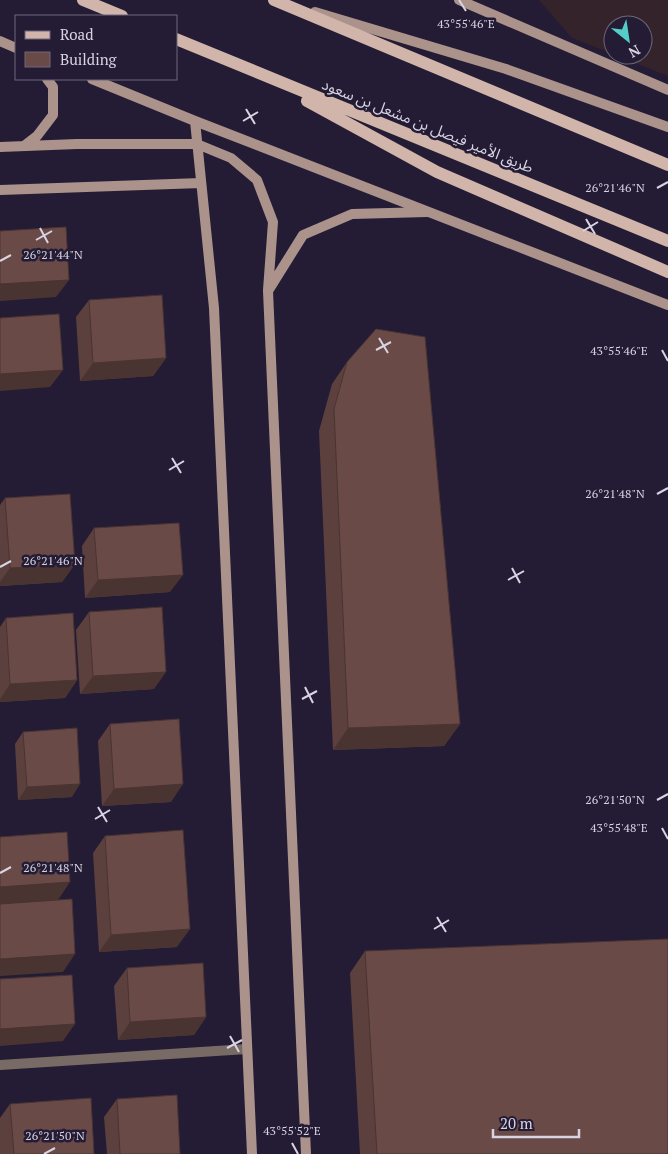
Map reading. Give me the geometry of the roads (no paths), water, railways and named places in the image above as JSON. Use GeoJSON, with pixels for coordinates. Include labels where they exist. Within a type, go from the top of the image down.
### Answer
{"type":"FeatureCollection","features":[{"type":"Feature","properties":{"kind":"main road"},"geometry":{"type":"LineString","coordinates":[[83,0],[120,15]]}},
{"type":"Feature","properties":{"kind":"main road"},"geometry":{"type":"LineString","coordinates":[[275,0],[668,165]]}},
{"type":"Feature","properties":{"kind":"main road","name":"طريق الأمير فيصل بن مشعل بن سعود"},"geometry":{"type":"LineString","coordinates":[[178,40],[668,241]]}},
{"type":"Feature","properties":{"kind":"main road"},"geometry":{"type":"LineString","coordinates":[[252,71],[437,172],[668,272]]}},
{"type":"Feature","properties":{"kind":"street"},"geometry":{"type":"LineString","coordinates":[[275,0],[506,69],[668,127]]}},
{"type":"Feature","properties":{"kind":"street"},"geometry":{"type":"LineString","coordinates":[[459,0],[668,90]]}},
{"type":"Feature","properties":{"kind":"street"},"geometry":{"type":"LineString","coordinates":[[0,40],[15,48]]}},
{"type":"Feature","properties":{"kind":"street"},"geometry":{"type":"LineString","coordinates":[[24,146],[37,136],[53,115],[52,87],[48,80]]}},
{"type":"Feature","properties":{"kind":"street"},"geometry":{"type":"LineString","coordinates":[[94,80],[194,121],[668,305]]}},
{"type":"Feature","properties":{"kind":"street"},"geometry":{"type":"LineString","coordinates":[[194,121],[214,308],[252,1154]]}},
{"type":"Feature","properties":{"kind":"street"},"geometry":{"type":"LineString","coordinates":[[0,147],[77,144],[197,144],[232,158],[257,180],[273,222],[268,291],[306,1154]]}},
{"type":"Feature","properties":{"kind":"street"},"geometry":{"type":"LineString","coordinates":[[0,190],[201,183]]}},
{"type":"Feature","properties":{"kind":"street"},"geometry":{"type":"LineString","coordinates":[[268,291],[303,235],[352,214],[427,212]]}},
{"type":"Feature","properties":{"kind":"street"},"geometry":{"type":"LineString","coordinates":[[0,1065],[247,1049]]}}]}
